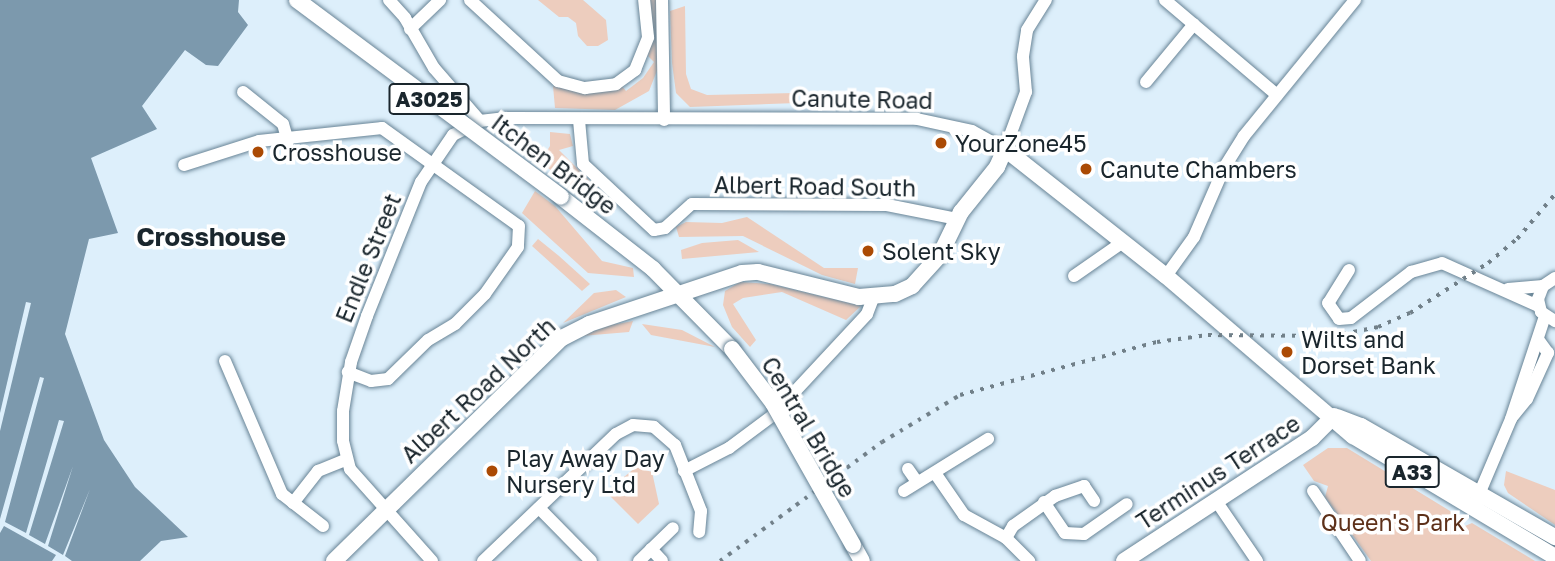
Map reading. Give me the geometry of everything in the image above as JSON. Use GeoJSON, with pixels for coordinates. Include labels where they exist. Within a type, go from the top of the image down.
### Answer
{"type":"FeatureCollection","features":[{"type":"Feature","properties":{"kind":"main road","name":"Itchen Bridge"},"geometry":{"type":"LineString","coordinates":[[297,0],[562,197],[638,257],[678,295]]}},
{"type":"Feature","properties":{"kind":"main road"},"geometry":{"type":"LineString","coordinates":[[873,298],[912,286],[940,255],[957,219],[1005,149]]}},
{"type":"Feature","properties":{"kind":"main road","name":"Canute Road"},"geometry":{"type":"LineString","coordinates":[[1005,149],[1166,276],[1334,416]]}},
{"type":"Feature","properties":{"kind":"main road","name":"Albert Road North"},"geometry":{"type":"LineString","coordinates":[[334,561],[556,342],[589,324],[730,275],[758,272],[873,298]]}},
{"type":"Feature","properties":{"kind":"main road","name":"Central Bridge"},"geometry":{"type":"LineString","coordinates":[[678,295],[732,349],[773,403],[862,561]]}},
{"type":"Feature","properties":{"kind":"main road","name":"A33"},"geometry":{"type":"LineString","coordinates":[[1334,416],[1361,426],[1555,537]]}},
{"type":"Feature","properties":{"kind":"main road","name":"A33"},"geometry":{"type":"LineString","coordinates":[[1334,416],[1362,442],[1555,557]]}},
{"type":"Feature","properties":{"kind":"main road","name":"Terminus Terrace"},"geometry":{"type":"LineString","coordinates":[[1124,561],[1312,438],[1334,416]]}},
{"type":"Feature","properties":{"kind":"street"},"geometry":{"type":"LineString","coordinates":[[389,0],[434,68],[480,121],[453,135],[432,162]]}},
{"type":"Feature","properties":{"kind":"street"},"geometry":{"type":"LineString","coordinates":[[410,29],[440,0]]}},
{"type":"Feature","properties":{"kind":"street"},"geometry":{"type":"LineString","coordinates":[[470,0],[558,81],[585,88],[616,84],[635,70],[648,37],[644,0]]}},
{"type":"Feature","properties":{"kind":"street"},"geometry":{"type":"LineString","coordinates":[[663,0],[664,120]]}},
{"type":"Feature","properties":{"kind":"street"},"geometry":{"type":"LineString","coordinates":[[1005,149],[1026,92],[1023,56],[1027,30],[1046,0]]}},
{"type":"Feature","properties":{"kind":"street"},"geometry":{"type":"LineString","coordinates":[[1165,0],[1277,95]]}},
{"type":"Feature","properties":{"kind":"street"},"geometry":{"type":"LineString","coordinates":[[1166,276],[1198,230],[1230,158],[1277,95],[1355,0]]}},
{"type":"Feature","properties":{"kind":"street"},"geometry":{"type":"LineString","coordinates":[[1146,82],[1194,24]]}},
{"type":"Feature","properties":{"kind":"street"},"geometry":{"type":"LineString","coordinates":[[243,92],[283,124],[288,141]]}},
{"type":"Feature","properties":{"kind":"street","name":"Canute Road"},"geometry":{"type":"LineString","coordinates":[[480,121],[917,119],[972,131],[1005,149]]}},
{"type":"Feature","properties":{"kind":"street","name":"Albert Road South"},"geometry":{"type":"LineString","coordinates":[[579,120],[583,163],[654,230],[665,228],[692,204],[884,204],[934,211],[957,219]]}},
{"type":"Feature","properties":{"kind":"street"},"geometry":{"type":"LineString","coordinates":[[184,165],[231,154],[255,142],[288,141],[382,128],[519,226],[518,247],[485,294],[455,324],[428,340],[388,379],[371,381],[348,372]]}},
{"type":"Feature","properties":{"kind":"street","name":"Endle Street"},"geometry":{"type":"LineString","coordinates":[[347,459],[342,428],[348,372],[432,162]]}},
{"type":"Feature","properties":{"kind":"street"},"geometry":{"type":"LineString","coordinates":[[1074,276],[1123,242]]}},
{"type":"Feature","properties":{"kind":"street"},"geometry":{"type":"LineString","coordinates":[[1349,270],[1328,303],[1333,315],[1345,320],[1411,272],[1442,263],[1507,289],[1546,314]]}},
{"type":"Feature","properties":{"kind":"street"},"geometry":{"type":"LineString","coordinates":[[1495,521],[1479,492],[1511,419],[1546,314],[1552,280],[1507,289]]}},
{"type":"Feature","properties":{"kind":"street"},"geometry":{"type":"LineString","coordinates":[[684,471],[729,448],[772,416],[867,314],[873,298]]}},
{"type":"Feature","properties":{"kind":"street"},"geometry":{"type":"LineString","coordinates":[[225,361],[282,494],[323,526]]}},
{"type":"Feature","properties":{"kind":"street"},"geometry":{"type":"LineString","coordinates":[[483,561],[616,434],[644,425],[665,434],[675,445],[701,511],[699,532]]}},
{"type":"Feature","properties":{"kind":"street"},"geometry":{"type":"LineString","coordinates":[[904,491],[988,439]]}},
{"type":"Feature","properties":{"kind":"street"},"geometry":{"type":"LineString","coordinates":[[973,448],[981,460]]}},
{"type":"Feature","properties":{"kind":"street"},"geometry":{"type":"LineString","coordinates":[[293,503],[318,471],[347,459],[360,483],[432,561]]}},
{"type":"Feature","properties":{"kind":"street"},"geometry":{"type":"LineString","coordinates":[[908,469],[917,482]]}},
{"type":"Feature","properties":{"kind":"street"},"geometry":{"type":"LineString","coordinates":[[935,473],[964,515],[1006,538],[1029,561]]}},
{"type":"Feature","properties":{"kind":"street"},"geometry":{"type":"LineString","coordinates":[[1006,538],[1044,502],[1089,481],[1094,501]]}},
{"type":"Feature","properties":{"kind":"street"},"geometry":{"type":"LineString","coordinates":[[1313,491],[1360,561]]}},
{"type":"Feature","properties":{"kind":"street"},"geometry":{"type":"LineString","coordinates":[[1044,502],[1065,533],[1084,534],[1127,504]]}},
{"type":"Feature","properties":{"kind":"street"},"geometry":{"type":"LineString","coordinates":[[539,508],[591,561]]}},
{"type":"Feature","properties":{"kind":"street"},"geometry":{"type":"LineString","coordinates":[[1221,508],[1257,561]]}},
{"type":"Feature","properties":{"kind":"street"},"geometry":{"type":"LineString","coordinates":[[639,561],[673,528]]}},
{"type":"Feature","properties":{"kind":"street"},"geometry":{"type":"LineString","coordinates":[[651,549],[662,561]]}},
{"type":"Feature","properties":{"kind":"green space"},"geometry":{"type":"Polygon","coordinates":[[[538,0],[583,0],[606,20],[608,40],[598,46],[587,46],[578,36],[576,23],[568,17],[559,17],[538,0]]]}},
{"type":"Feature","properties":{"kind":"green space"},"geometry":{"type":"Polygon","coordinates":[[[646,0],[658,0],[662,58],[649,91],[615,110],[555,108],[553,86],[587,94],[621,85],[626,91],[643,78],[654,62],[648,56],[652,26],[646,0]]]}},
{"type":"Feature","properties":{"kind":"green space"},"geometry":{"type":"Polygon","coordinates":[[[685,6],[686,74],[691,89],[707,95],[795,93],[797,103],[690,107],[676,93],[672,63],[670,11],[685,6]]]}},
{"type":"Feature","properties":{"kind":"green space"},"geometry":{"type":"Polygon","coordinates":[[[550,132],[570,134],[573,146],[559,150],[613,204],[572,186],[540,162],[550,146],[550,132]]]}},
{"type":"Feature","properties":{"kind":"green space"},"geometry":{"type":"Polygon","coordinates":[[[535,191],[555,206],[602,261],[633,268],[634,277],[588,273],[522,213],[535,191]]]}},
{"type":"Feature","properties":{"kind":"green space"},"geometry":{"type":"Polygon","coordinates":[[[747,217],[824,268],[858,268],[855,284],[822,275],[743,236],[679,237],[676,227],[686,222],[722,223],[747,217]]]}},
{"type":"Feature","properties":{"kind":"green space"},"geometry":{"type":"Polygon","coordinates":[[[538,239],[590,284],[582,291],[532,246],[538,239]]]}},
{"type":"Feature","properties":{"kind":"green space"},"geometry":{"type":"Polygon","coordinates":[[[738,240],[759,252],[682,259],[681,250],[702,243],[738,240]]]}},
{"type":"Feature","properties":{"kind":"green space"},"geometry":{"type":"Polygon","coordinates":[[[740,282],[770,284],[861,306],[846,320],[782,292],[743,298],[733,304],[756,340],[750,347],[732,327],[723,305],[725,291],[740,282]]]}},
{"type":"Feature","properties":{"kind":"green space"},"geometry":{"type":"Polygon","coordinates":[[[616,290],[626,297],[563,323],[594,293],[616,290]]]}},
{"type":"Feature","properties":{"kind":"green space"},"geometry":{"type":"Polygon","coordinates":[[[633,321],[629,332],[581,336],[611,325],[633,321]]]}},
{"type":"Feature","properties":{"kind":"green space"},"geometry":{"type":"Polygon","coordinates":[[[642,324],[682,330],[715,347],[651,335],[642,324]]]}},
{"type":"Feature","properties":{"kind":"green space","name":"Queen's Park"},"geometry":{"type":"Polygon","coordinates":[[[1328,448],[1347,448],[1455,514],[1457,521],[1465,526],[1472,523],[1535,561],[1371,561],[1325,497],[1328,486],[1314,481],[1303,465],[1328,448]]]}},
{"type":"Feature","properties":{"kind":"green space"},"geometry":{"type":"Polygon","coordinates":[[[636,467],[652,472],[659,504],[638,524],[606,492],[636,467]]]}},
{"type":"Feature","properties":{"kind":"green space"},"geometry":{"type":"Polygon","coordinates":[[[1506,471],[1555,490],[1555,525],[1508,493],[1504,485],[1506,471]]]}},
{"type":"Feature","properties":{"kind":"water"},"geometry":{"type":"Polygon","coordinates":[[[0,0],[239,0],[238,12],[248,25],[218,66],[206,65],[185,50],[142,106],[157,129],[91,158],[118,233],[89,239],[65,334],[104,440],[135,487],[188,537],[161,541],[140,561],[0,561],[0,0]]]}},
{"type":"Feature","properties":{"kind":"pier"},"geometry":{"type":"Polygon","coordinates":[[[26,302],[31,303],[0,431],[0,413],[26,302]]]}},
{"type":"Feature","properties":{"kind":"pier"},"geometry":{"type":"Polygon","coordinates":[[[40,377],[44,378],[5,522],[26,533],[59,420],[64,421],[29,535],[45,544],[73,466],[48,546],[63,555],[90,489],[65,556],[72,561],[52,561],[56,555],[4,526],[0,533],[0,519],[40,377]]]}},
{"type":"Feature","properties":{"kind":"railway"},"geometry":{"type":"LineString","coordinates":[[720,561],[882,442],[960,395],[1157,342],[1208,335],[1333,336],[1378,327],[1410,313],[1488,263],[1517,239],[1555,194]]}},
{"type":"Feature","properties":{"kind":"place","name":"YourZone45"},"geometry":{"type":"Point","coordinates":[941,143]}},
{"type":"Feature","properties":{"kind":"place","name":"Crosshouse"},"geometry":{"type":"Point","coordinates":[258,152]}},
{"type":"Feature","properties":{"kind":"place","name":"Canute Chambers"},"geometry":{"type":"Point","coordinates":[1086,169]}},
{"type":"Feature","properties":{"kind":"place","name":"Solent Sky"},"geometry":{"type":"Point","coordinates":[868,251]}},
{"type":"Feature","properties":{"kind":"place","name":"Wilts and Dorset Bank"},"geometry":{"type":"Point","coordinates":[1287,352]}},
{"type":"Feature","properties":{"kind":"place","name":"Play Away Day Nursery Ltd"},"geometry":{"type":"Point","coordinates":[492,471]}},
{"type":"Feature","properties":{"kind":"district","name":"Crosshouse"},"geometry":{"type":"Point","coordinates":[211,237]}}]}
